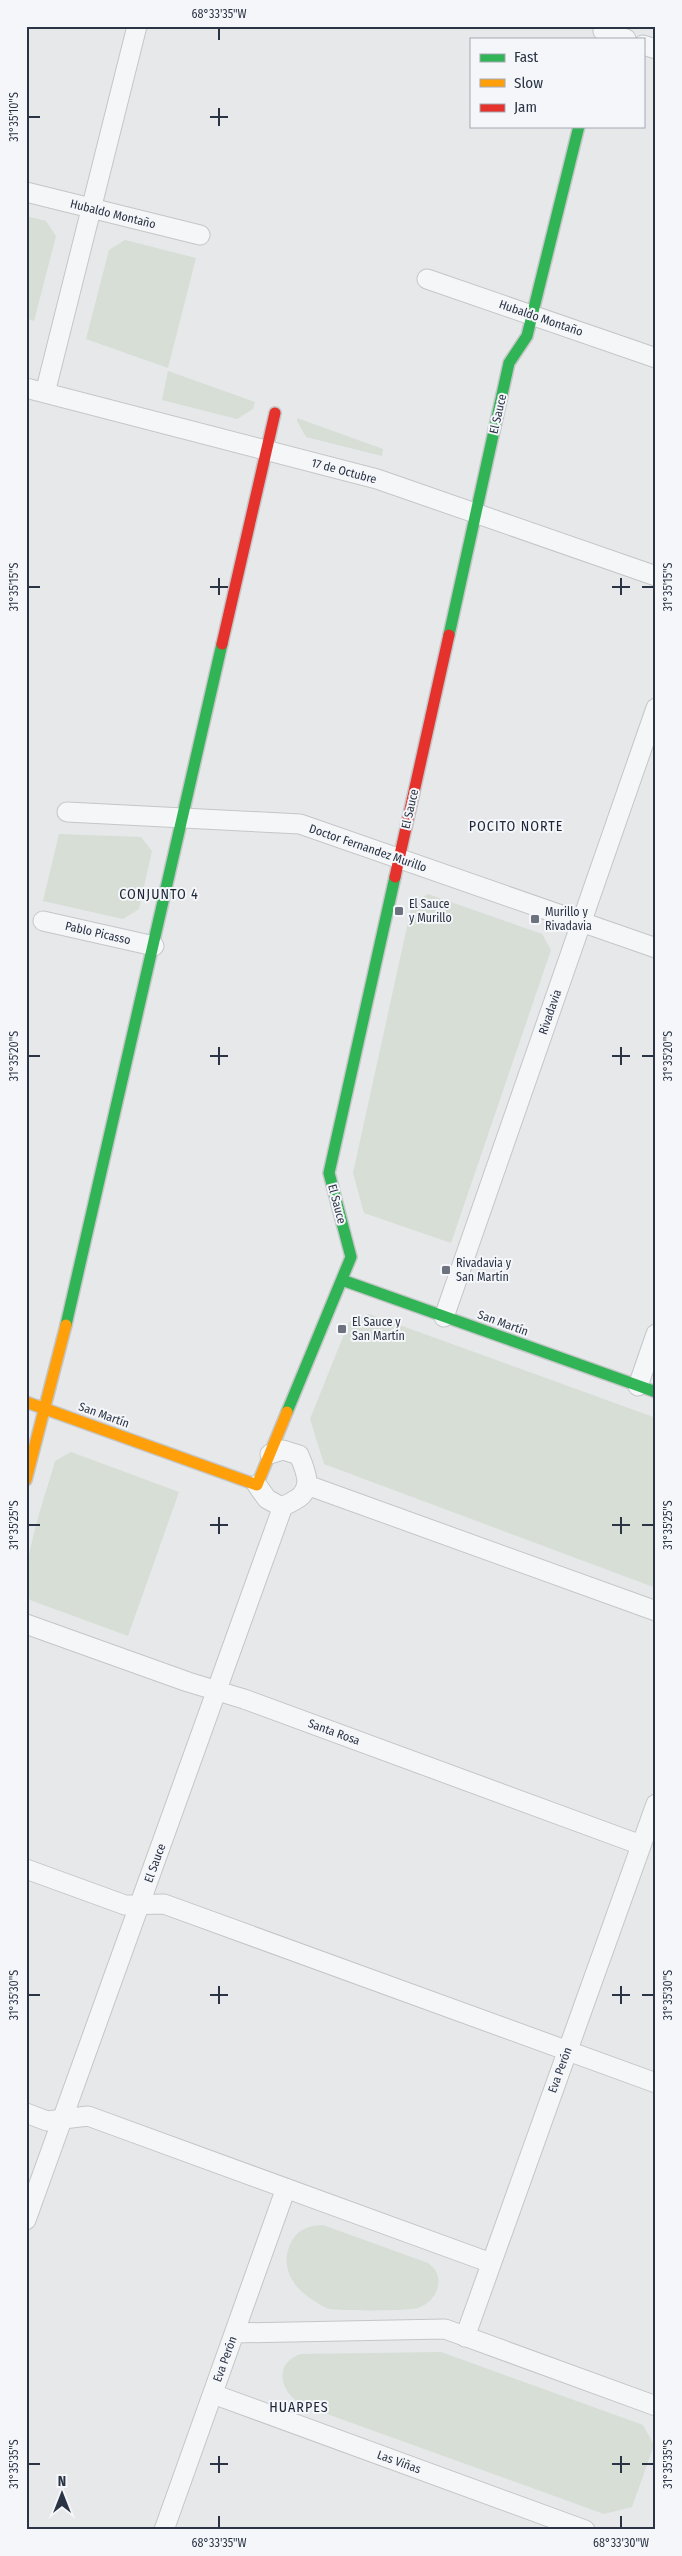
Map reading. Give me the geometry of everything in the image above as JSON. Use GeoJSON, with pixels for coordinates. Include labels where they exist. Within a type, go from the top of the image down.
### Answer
{"type":"FeatureCollection","features":[{"type":"Feature","properties":{"kind":"street"},"geometry":{"type":"LineString","coordinates":[[45,392],[137,26]]}},
{"type":"Feature","properties":{"kind":"street"},"geometry":{"type":"LineString","coordinates":[[602,32],[623,38]]}},
{"type":"Feature","properties":{"kind":"street"},"geometry":{"type":"LineString","coordinates":[[644,44],[656,49]]}},
{"type":"Feature","properties":{"kind":"street","name":"El Sauce"},"geometry":{"type":"LineString","coordinates":[[257,1485],[351,1258],[329,1173],[509,363],[527,336],[579,128]]}},
{"type":"Feature","properties":{"kind":"street","name":"Hubaldo Montaño"},"geometry":{"type":"LineString","coordinates":[[26,192],[200,235]]}},
{"type":"Feature","properties":{"kind":"street","name":"Hubaldo Montaño"},"geometry":{"type":"LineString","coordinates":[[427,279],[656,358]]}},
{"type":"Feature","properties":{"kind":"street","name":"17 de Octubre"},"geometry":{"type":"LineString","coordinates":[[26,388],[377,479],[656,576]]}},
{"type":"Feature","properties":{"kind":"street"},"geometry":{"type":"LineString","coordinates":[[26,1480],[46,1409],[154,946],[275,413]]}},
{"type":"Feature","properties":{"kind":"street","name":"Rivadavia"},"geometry":{"type":"LineString","coordinates":[[444,1317],[656,708]]}},
{"type":"Feature","properties":{"kind":"street","name":"Doctor Fernandez Murillo"},"geometry":{"type":"LineString","coordinates":[[67,812],[300,824],[656,948]]}},
{"type":"Feature","properties":{"kind":"street","name":"Pablo Picasso"},"geometry":{"type":"LineString","coordinates":[[43,921],[154,946]]}},
{"type":"Feature","properties":{"kind":"street","name":"San Martín"},"geometry":{"type":"LineString","coordinates":[[342,1280],[656,1392]]}},
{"type":"Feature","properties":{"kind":"street"},"geometry":{"type":"LineString","coordinates":[[638,1386],[656,1334]]}},
{"type":"Feature","properties":{"kind":"street","name":"San Martín"},"geometry":{"type":"LineString","coordinates":[[26,1402],[257,1485]]}},
{"type":"Feature","properties":{"kind":"street"},"geometry":{"type":"LineString","coordinates":[[257,1485],[271,1503],[284,1506],[301,1497],[307,1485],[308,1478],[298,1455],[288,1451],[278,1451],[270,1454]]}},
{"type":"Feature","properties":{"kind":"street"},"geometry":{"type":"LineString","coordinates":[[307,1485],[656,1612]]}},
{"type":"Feature","properties":{"kind":"street","name":"El Sauce"},"geometry":{"type":"LineString","coordinates":[[26,2220],[284,1506]]}},
{"type":"Feature","properties":{"kind":"street","name":"Santa Rosa"},"geometry":{"type":"LineString","coordinates":[[26,1624],[217,1691],[244,1698],[641,1845]]}},
{"type":"Feature","properties":{"kind":"street","name":"Eva Perón"},"geometry":{"type":"LineString","coordinates":[[465,2337],[656,1804]]}},
{"type":"Feature","properties":{"kind":"street"},"geometry":{"type":"LineString","coordinates":[[26,1869],[125,1905],[164,1904],[656,2083]]}},
{"type":"Feature","properties":{"kind":"street"},"geometry":{"type":"LineString","coordinates":[[26,2113],[46,2121],[88,2116],[492,2263]]}},
{"type":"Feature","properties":{"kind":"street","name":"Eva Perón"},"geometry":{"type":"LineString","coordinates":[[164,2530],[286,2188]]}},
{"type":"Feature","properties":{"kind":"street"},"geometry":{"type":"LineString","coordinates":[[235,2333],[446,2329],[656,2406]]}},
{"type":"Feature","properties":{"kind":"street","name":"Las Viñas"},"geometry":{"type":"LineString","coordinates":[[213,2394],[585,2530]]}},
{"type":"Feature","properties":{"kind":"shaded area"},"geometry":{"type":"Polygon","coordinates":[[[26,216],[46,221],[56,236],[34,321],[26,318],[26,216]]]}},
{"type":"Feature","properties":{"kind":"shaded area"},"geometry":{"type":"Polygon","coordinates":[[[125,240],[196,258],[168,368],[86,339],[109,250],[125,240]]]}},
{"type":"Feature","properties":{"kind":"shaded area"},"geometry":{"type":"Polygon","coordinates":[[[168,371],[255,402],[253,409],[237,419],[162,400],[168,371]]]}},
{"type":"Feature","properties":{"kind":"shaded area"},"geometry":{"type":"Polygon","coordinates":[[[297,418],[383,449],[382,456],[306,437],[297,418]]]}},
{"type":"Feature","properties":{"kind":"shaded area"},"geometry":{"type":"Polygon","coordinates":[[[59,834],[141,837],[152,851],[139,909],[123,919],[43,901],[59,834]]]}},
{"type":"Feature","properties":{"kind":"shaded area"},"geometry":{"type":"Polygon","coordinates":[[[428,894],[542,934],[551,950],[451,1243],[364,1213],[353,1173],[412,904],[428,894]]]}},
{"type":"Feature","properties":{"kind":"shaded area"},"geometry":{"type":"Polygon","coordinates":[[[369,1314],[656,1418],[656,1588],[324,1464],[310,1419],[349,1322],[369,1314]]]}},
{"type":"Feature","properties":{"kind":"shaded area"},"geometry":{"type":"Polygon","coordinates":[[[71,1452],[179,1492],[128,1636],[30,1600],[27,1588],[27,1571],[34,1532],[55,1461],[71,1452]]]}},
{"type":"Feature","properties":{"kind":"shaded area"},"geometry":{"type":"Polygon","coordinates":[[[323,2225],[428,2263],[434,2268],[437,2275],[438,2288],[435,2294],[425,2305],[412,2309],[347,2310],[330,2309],[321,2305],[305,2295],[293,2281],[289,2274],[287,2257],[293,2239],[302,2230],[323,2225]]]}},
{"type":"Feature","properties":{"kind":"shaded area"},"geometry":{"type":"Polygon","coordinates":[[[441,2352],[643,2425],[654,2445],[632,2507],[604,2514],[305,2406],[290,2395],[283,2380],[283,2372],[286,2365],[301,2354],[441,2352]]]}},
{"type":"Feature","properties":{"kind":"traffic: fast"},"geometry":{"type":"LineString","coordinates":[[449,635],[509,363],[527,336],[579,128]]}},
{"type":"Feature","properties":{"kind":"traffic: fast"},"geometry":{"type":"LineString","coordinates":[[66,1325],[222,644]]}},
{"type":"Feature","properties":{"kind":"traffic: fast"},"geometry":{"type":"LineString","coordinates":[[287,1412],[351,1257],[329,1173],[395,877]]}},
{"type":"Feature","properties":{"kind":"traffic: fast"},"geometry":{"type":"LineString","coordinates":[[342,1280],[656,1392]]}},
{"type":"Feature","properties":{"kind":"traffic: slow"},"geometry":{"type":"LineString","coordinates":[[26,1480],[66,1325]]}},
{"type":"Feature","properties":{"kind":"traffic: slow"},"geometry":{"type":"LineString","coordinates":[[26,1402],[257,1485],[287,1412]]}},
{"type":"Feature","properties":{"kind":"traffic: jam"},"geometry":{"type":"LineString","coordinates":[[222,644],[275,413]]}},
{"type":"Feature","properties":{"kind":"traffic: jam"},"geometry":{"type":"LineString","coordinates":[[395,877],[449,635]]}},
{"type":"Feature","properties":{"kind":"place","name":"El Sauce y Murillo"},"geometry":{"type":"Point","coordinates":[399,911]}},
{"type":"Feature","properties":{"kind":"place","name":"Murillo y Rivadavia"},"geometry":{"type":"Point","coordinates":[535,919]}},
{"type":"Feature","properties":{"kind":"place","name":"Rivadavia y San Martín"},"geometry":{"type":"Point","coordinates":[446,1270]}},
{"type":"Feature","properties":{"kind":"place","name":"El Sauce y San Martín"},"geometry":{"type":"Point","coordinates":[342,1329]}},
{"type":"Feature","properties":{"kind":"district","name":"POCITO NORTE"},"geometry":{"type":"Point","coordinates":[516,826]}},
{"type":"Feature","properties":{"kind":"district","name":"CONJUNTO 4"},"geometry":{"type":"Point","coordinates":[159,894]}},
{"type":"Feature","properties":{"kind":"district","name":"HUARPES"},"geometry":{"type":"Point","coordinates":[299,2407]}}]}
